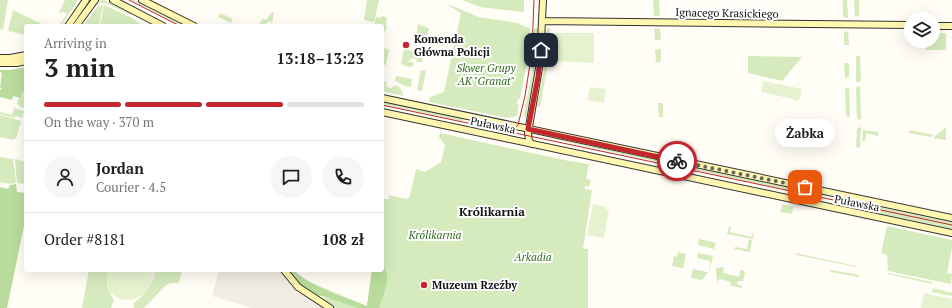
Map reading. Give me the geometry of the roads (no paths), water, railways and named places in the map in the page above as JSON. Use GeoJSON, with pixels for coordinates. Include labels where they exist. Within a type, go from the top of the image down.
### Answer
{"type":"FeatureCollection","features":[{"type":"Feature","properties":{"kind":"main road"},"geometry":{"type":"LineString","coordinates":[[69,24],[86,0]]}},
{"type":"Feature","properties":{"kind":"main road"},"geometry":{"type":"LineString","coordinates":[[77,24],[95,0]]}},
{"type":"Feature","properties":{"kind":"main road"},"geometry":{"type":"LineString","coordinates":[[113,0],[159,24]]}},
{"type":"Feature","properties":{"kind":"main road"},"geometry":{"type":"LineString","coordinates":[[142,0],[190,24]]}},
{"type":"Feature","properties":{"kind":"main road"},"geometry":{"type":"LineString","coordinates":[[532,144],[528,138],[528,129],[538,77],[541,50],[543,0]]}},
{"type":"Feature","properties":{"kind":"main road","name":"Ignacego Krasickiego"},"geometry":{"type":"LineString","coordinates":[[542,21],[904,25]]}},
{"type":"Feature","properties":{"kind":"main road"},"geometry":{"type":"LineString","coordinates":[[940,26],[952,26]]}},
{"type":"Feature","properties":{"kind":"main road"},"geometry":{"type":"LineString","coordinates":[[0,58],[24,55]]}},
{"type":"Feature","properties":{"kind":"main road"},"geometry":{"type":"LineString","coordinates":[[0,63],[24,61]]}},
{"type":"Feature","properties":{"kind":"main road","name":"Puławska"},"geometry":{"type":"LineString","coordinates":[[384,98],[952,218]]}},
{"type":"Feature","properties":{"kind":"main road","name":"Puławska"},"geometry":{"type":"LineString","coordinates":[[384,112],[952,233]]}},
{"type":"Feature","properties":{"kind":"main road"},"geometry":{"type":"LineString","coordinates":[[465,130],[468,116]]}},
{"type":"Feature","properties":{"kind":"main road"},"geometry":{"type":"LineString","coordinates":[[513,140],[524,137],[528,129]]}},
{"type":"Feature","properties":{"kind":"main road"},"geometry":{"type":"LineString","coordinates":[[286,272],[296,285],[330,308]]}},
{"type":"Feature","properties":{"kind":"tram line"},"geometry":{"type":"LineString","coordinates":[[129,0],[176,24]]}},
{"type":"Feature","properties":{"kind":"tram line"},"geometry":{"type":"LineString","coordinates":[[507,132],[513,130],[518,125],[525,96],[532,51],[534,0]]}},
{"type":"Feature","properties":{"kind":"tram line"},"geometry":{"type":"LineString","coordinates":[[384,105],[952,225]]}},
{"type":"Feature","properties":{"kind":"place","name":"Komenda Główna Policji"},"geometry":{"type":"Point","coordinates":[406,45]}},
{"type":"Feature","properties":{"kind":"place","name":"Żabka"},"geometry":{"type":"Point","coordinates":[805,187]}},
{"type":"Feature","properties":{"kind":"place","name":"Muzeum Rzeźby"},"geometry":{"type":"Point","coordinates":[424,285]}},
{"type":"Feature","properties":{"kind":"district","name":"Królikarnia"},"geometry":{"type":"Point","coordinates":[492,211]}},
{"type":"Feature","properties":{"kind":"park label","name":"Skwer Grupy AK \"Granat\""},"geometry":{"type":"Point","coordinates":[486,74]}},
{"type":"Feature","properties":{"kind":"park label","name":"Arkadia"},"geometry":{"type":"Point","coordinates":[533,257]}}]}
